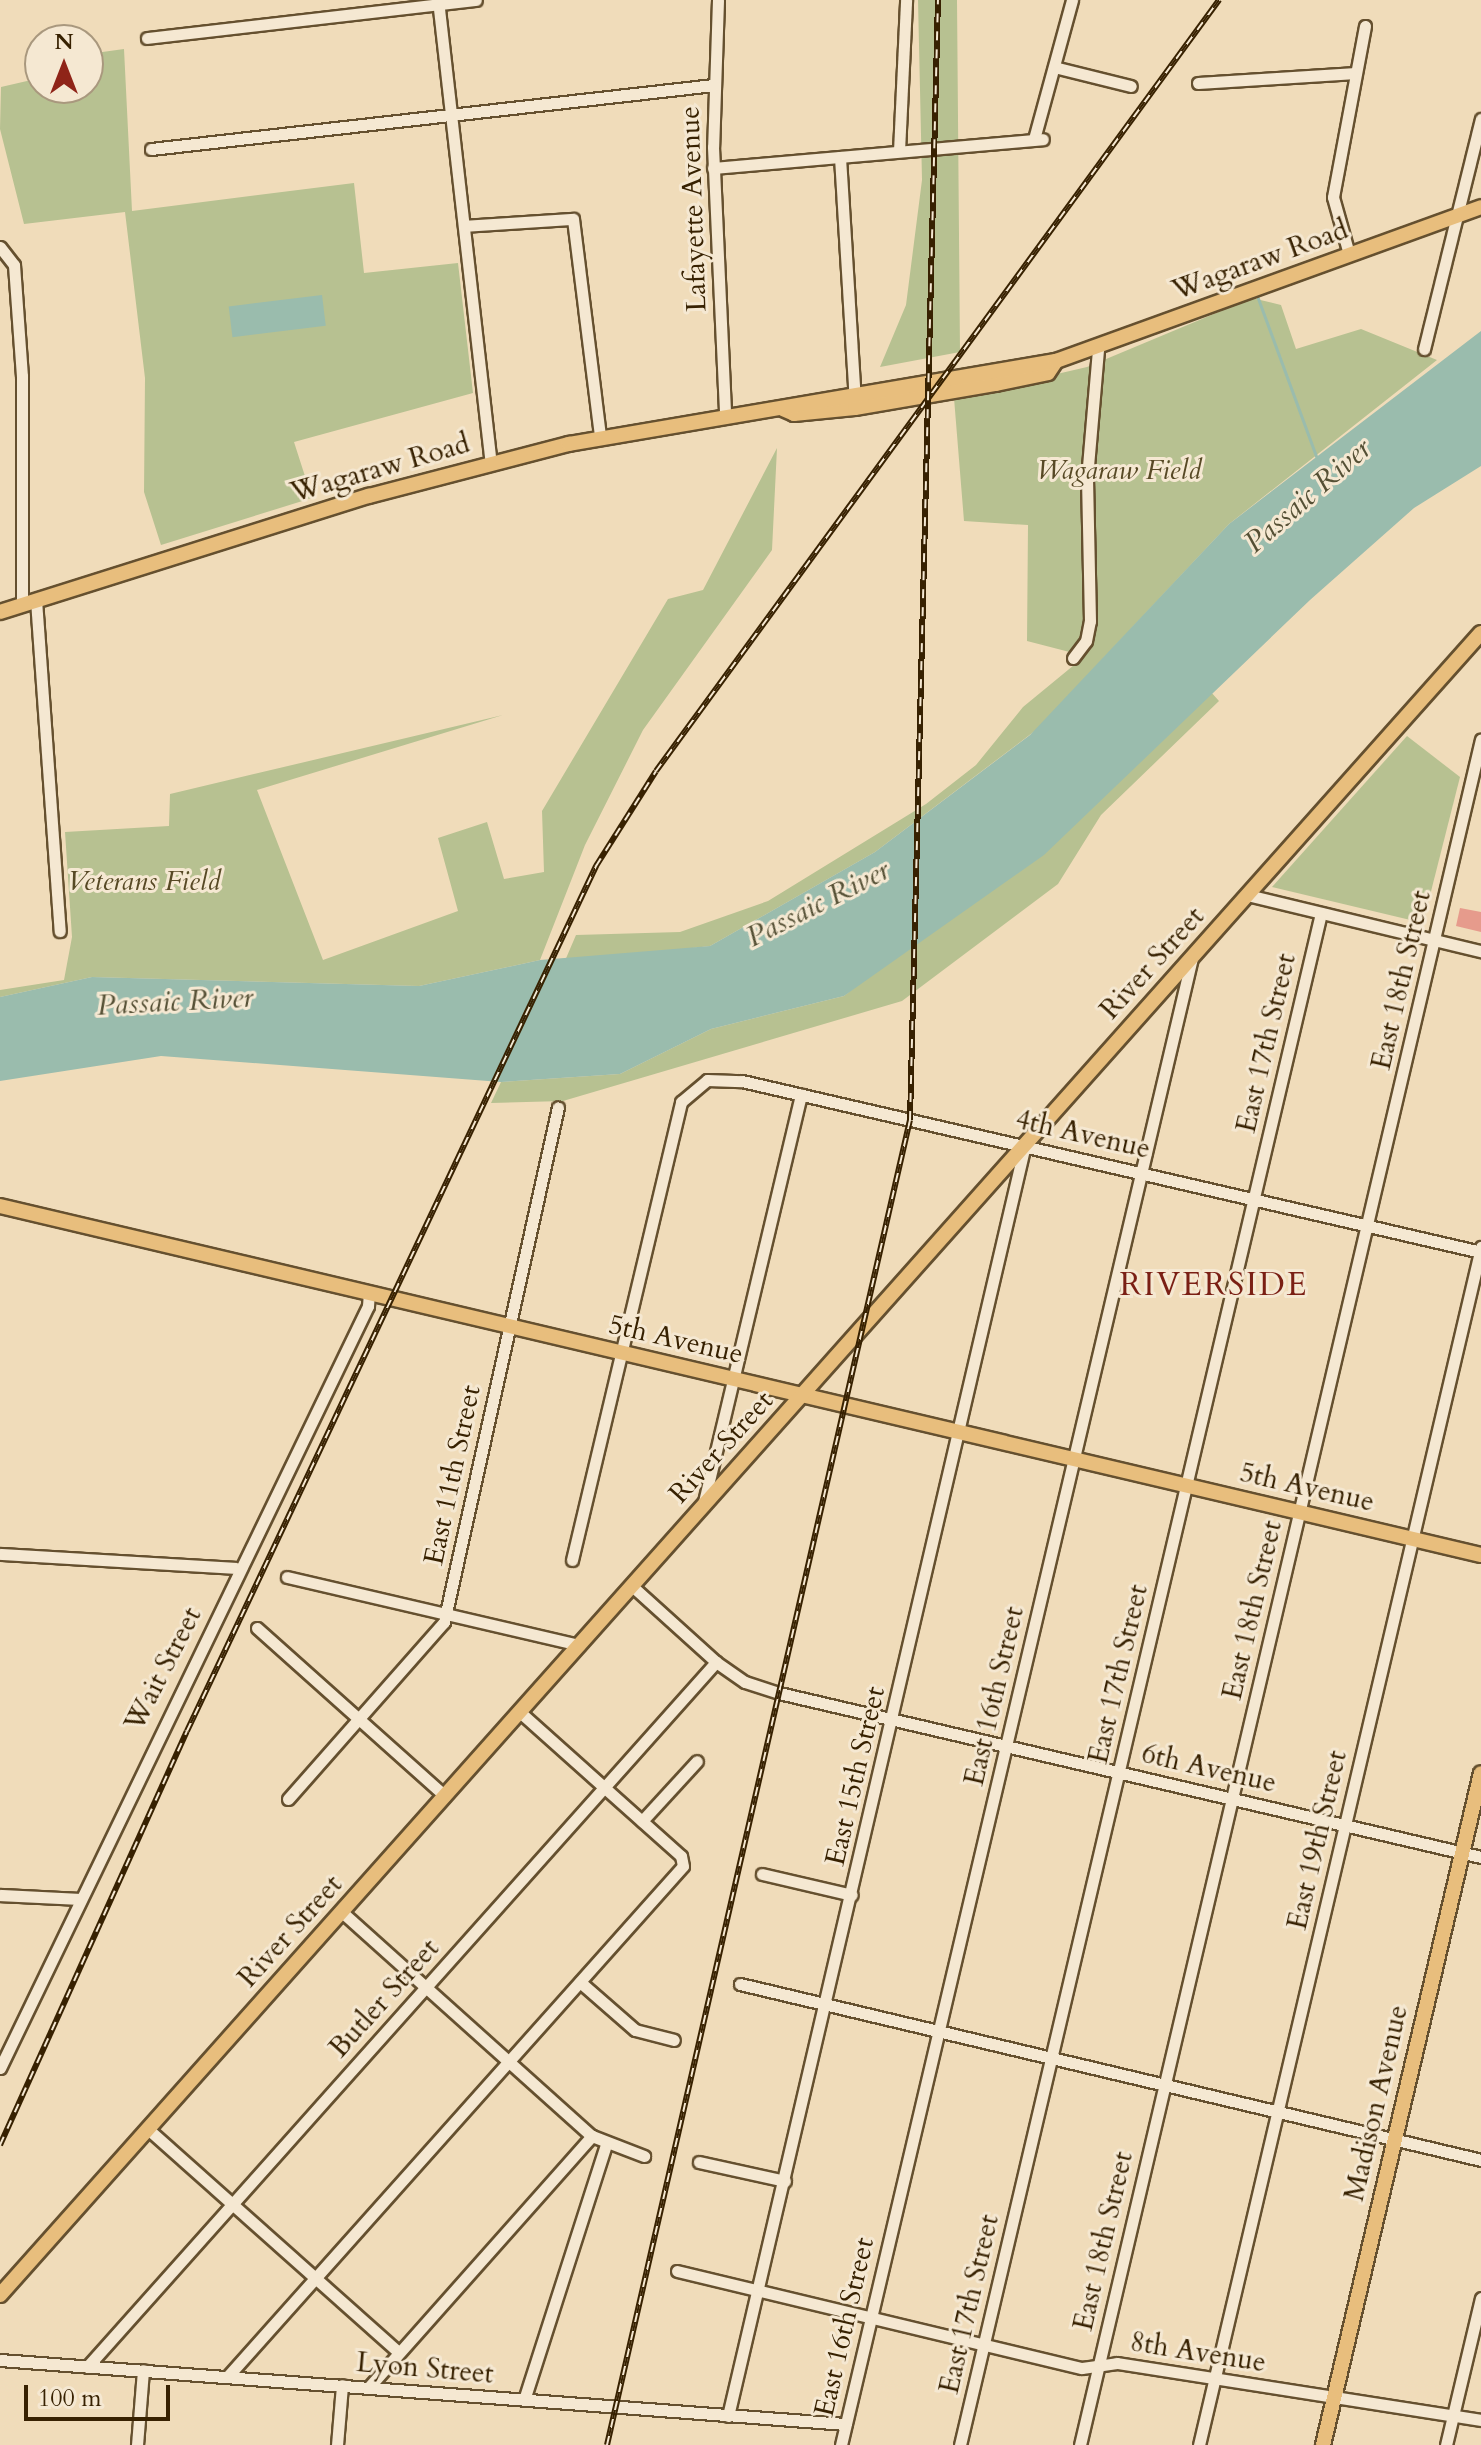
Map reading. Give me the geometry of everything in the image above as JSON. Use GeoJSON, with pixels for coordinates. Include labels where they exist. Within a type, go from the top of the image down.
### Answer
{"type":"FeatureCollection","features":[{"type":"Feature","properties":{"kind":"main road","name":"Wagaraw Road"},"geometry":{"type":"LineString","coordinates":[[0,612],[491,464],[600,437],[783,409],[794,414],[854,401],[1048,373],[1056,361],[1098,349],[1481,207]]}},
{"type":"Feature","properties":{"kind":"main road","name":"River Street"},"geometry":{"type":"LineString","coordinates":[[0,2295],[1481,633]]}},
{"type":"Feature","properties":{"kind":"main road"},"geometry":{"type":"LineString","coordinates":[[1462,654],[1481,650]]}},
{"type":"Feature","properties":{"kind":"main road","name":"5th Avenue"},"geometry":{"type":"LineString","coordinates":[[0,1206],[1481,1555]]}},
{"type":"Feature","properties":{"kind":"main road","name":"Madison Avenue"},"geometry":{"type":"LineString","coordinates":[[1323,2445],[1481,1773]]}},
{"type":"Feature","properties":{"kind":"street"},"geometry":{"type":"LineString","coordinates":[[147,38],[476,0]]}},
{"type":"Feature","properties":{"kind":"street","name":"Lafayette Avenue"},"geometry":{"type":"LineString","coordinates":[[718,0],[713,168],[725,416]]}},
{"type":"Feature","properties":{"kind":"street"},"geometry":{"type":"LineString","coordinates":[[899,151],[906,0]]}},
{"type":"Feature","properties":{"kind":"street"},"geometry":{"type":"LineString","coordinates":[[713,168],[1039,139],[1072,0]]}},
{"type":"Feature","properties":{"kind":"street"},"geometry":{"type":"LineString","coordinates":[[438,2],[491,464]]}},
{"type":"Feature","properties":{"kind":"street"},"geometry":{"type":"LineString","coordinates":[[1349,254],[1333,197],[1365,26]]}},
{"type":"Feature","properties":{"kind":"street"},"geometry":{"type":"LineString","coordinates":[[1054,67],[1131,86]]}},
{"type":"Feature","properties":{"kind":"street"},"geometry":{"type":"LineString","coordinates":[[1198,83],[1356,73]]}},
{"type":"Feature","properties":{"kind":"street"},"geometry":{"type":"LineString","coordinates":[[151,149],[714,85]]}},
{"type":"Feature","properties":{"kind":"street"},"geometry":{"type":"LineString","coordinates":[[1424,349],[1481,119]]}},
{"type":"Feature","properties":{"kind":"street"},"geometry":{"type":"LineString","coordinates":[[840,157],[854,401]]}},
{"type":"Feature","properties":{"kind":"street"},"geometry":{"type":"LineString","coordinates":[[464,226],[573,219],[600,437]]}},
{"type":"Feature","properties":{"kind":"street"},"geometry":{"type":"LineString","coordinates":[[0,247],[14,265],[22,376],[29,602],[60,931]]}},
{"type":"Feature","properties":{"kind":"street"},"geometry":{"type":"LineString","coordinates":[[1073,658],[1086,641],[1090,621],[1087,478],[1098,349]]}},
{"type":"Feature","properties":{"kind":"street","name":"East 18th Street"},"geometry":{"type":"LineString","coordinates":[[1080,2445],[1481,740]]}},
{"type":"Feature","properties":{"kind":"street"},"geometry":{"type":"LineString","coordinates":[[1247,895],[1481,951]]}},
{"type":"Feature","properties":{"kind":"street","name":"East 17th Street"},"geometry":{"type":"LineString","coordinates":[[960,2445],[1321,913]]}},
{"type":"Feature","properties":{"kind":"street","name":"East 16th Street"},"geometry":{"type":"LineString","coordinates":[[841,2445],[1192,958]]}},
{"type":"Feature","properties":{"kind":"street","name":"4th Avenue"},"geometry":{"type":"LineString","coordinates":[[621,1353],[681,1102],[696,1087],[719,1078],[801,1094],[1481,1250]]}},
{"type":"Feature","properties":{"kind":"street"},"geometry":{"type":"LineString","coordinates":[[702,1507],[801,1094]]}},
{"type":"Feature","properties":{"kind":"street","name":"East 11th Street"},"geometry":{"type":"LineString","coordinates":[[288,1799],[439,1631],[446,1613],[558,1107]]}},
{"type":"Feature","properties":{"kind":"street","name":"East 15th Street"},"geometry":{"type":"LineString","coordinates":[[728,2416],[961,1433],[1025,1145]]}},
{"type":"Feature","properties":{"kind":"street","name":"East 19th Street"},"geometry":{"type":"LineString","coordinates":[[1199,2445],[1481,1250]]}},
{"type":"Feature","properties":{"kind":"street","name":"Wait Street"},"geometry":{"type":"LineString","coordinates":[[0,2068],[236,1568],[368,1306],[369,1293]]}},
{"type":"Feature","properties":{"kind":"street"},"geometry":{"type":"LineString","coordinates":[[572,1560],[621,1353]]}},
{"type":"Feature","properties":{"kind":"street"},"geometry":{"type":"LineString","coordinates":[[0,1554],[236,1568]]}},
{"type":"Feature","properties":{"kind":"street"},"geometry":{"type":"LineString","coordinates":[[287,1577],[579,1645]]}},
{"type":"Feature","properties":{"kind":"street","name":"6th Avenue"},"geometry":{"type":"LineString","coordinates":[[632,1586],[716,1662],[768,1689],[1481,1857]]}},
{"type":"Feature","properties":{"kind":"street"},"geometry":{"type":"LineString","coordinates":[[257,1628],[445,1796]]}},
{"type":"Feature","properties":{"kind":"street","name":"Butler Street"},"geometry":{"type":"LineString","coordinates":[[87,2367],[716,1662]]}},
{"type":"Feature","properties":{"kind":"street"},"geometry":{"type":"LineString","coordinates":[[228,2376],[580,1982],[683,1861],[520,1712]]}},
{"type":"Feature","properties":{"kind":"street"},"geometry":{"type":"LineString","coordinates":[[642,1821],[697,1761]]}},
{"type":"Feature","properties":{"kind":"street"},"geometry":{"type":"LineString","coordinates":[[762,1874],[852,1895]]}},
{"type":"Feature","properties":{"kind":"street"},"geometry":{"type":"LineString","coordinates":[[0,1895],[80,1899]]}},
{"type":"Feature","properties":{"kind":"street"},"geometry":{"type":"LineString","coordinates":[[342,1912],[592,2136],[606,2144],[644,2156]]}},
{"type":"Feature","properties":{"kind":"street"},"geometry":{"type":"LineString","coordinates":[[580,1982],[635,2030],[674,2040]]}},
{"type":"Feature","properties":{"kind":"street"},"geometry":{"type":"LineString","coordinates":[[740,1984],[1481,2160]]}},
{"type":"Feature","properties":{"kind":"street"},"geometry":{"type":"LineString","coordinates":[[148,2129],[399,2353]]}},
{"type":"Feature","properties":{"kind":"street"},"geometry":{"type":"LineString","coordinates":[[369,2387],[592,2136]]}},
{"type":"Feature","properties":{"kind":"street"},"geometry":{"type":"LineString","coordinates":[[524,2400],[606,2144]]}},
{"type":"Feature","properties":{"kind":"street"},"geometry":{"type":"LineString","coordinates":[[699,2162],[785,2181]]}},
{"type":"Feature","properties":{"kind":"street","name":"8th Avenue"},"geometry":{"type":"LineString","coordinates":[[677,2271],[1082,2368],[1098,2366],[1215,2378],[1481,2420]]}},
{"type":"Feature","properties":{"kind":"street"},"geometry":{"type":"LineString","coordinates":[[1446,2445],[1481,2298]]}},
{"type":"Feature","properties":{"kind":"street","name":"Lyon Street"},"geometry":{"type":"LineString","coordinates":[[0,2360],[846,2424]]}},
{"type":"Feature","properties":{"kind":"street"},"geometry":{"type":"LineString","coordinates":[[137,2445],[143,2370]]}},
{"type":"Feature","properties":{"kind":"street"},"geometry":{"type":"LineString","coordinates":[[337,2445],[342,2385]]}},
{"type":"Feature","properties":{"kind":"green space"},"geometry":{"type":"Polygon","coordinates":[[[918,0],[957,0],[960,352],[880,367],[906,305],[922,180],[918,0]]]}},
{"type":"Feature","properties":{"kind":"green space"},"geometry":{"type":"Polygon","coordinates":[[[124,49],[132,211],[354,183],[364,273],[458,263],[473,393],[294,442],[312,498],[161,545],[144,492],[145,378],[125,212],[24,224],[0,129],[1,87],[24,82],[24,104],[104,104],[104,52],[124,49]]]}},
{"type":"Feature","properties":{"kind":"green space","name":"Wagaraw Field"},"geometry":{"type":"Polygon","coordinates":[[[1252,298],[1281,305],[1296,349],[1361,329],[1437,360],[1229,524],[1036,730],[875,852],[710,946],[564,963],[576,935],[680,932],[768,901],[926,804],[976,765],[1023,707],[1085,656],[1027,641],[1028,525],[964,521],[954,398],[1087,367],[1252,298]]]}},
{"type":"Feature","properties":{"kind":"green space","name":"Veterans Field"},"geometry":{"type":"Polygon","coordinates":[[[777,448],[772,550],[643,730],[585,845],[540,960],[419,986],[92,977],[0,997],[0,990],[64,980],[72,937],[65,832],[169,826],[170,794],[503,715],[257,790],[323,960],[458,911],[438,838],[487,822],[504,879],[544,872],[542,811],[668,599],[703,590],[777,448]]]}},
{"type":"Feature","properties":{"kind":"green space"},"geometry":{"type":"Polygon","coordinates":[[[1210,691],[1219,701],[1101,815],[1058,884],[902,1001],[563,1101],[491,1103],[501,1082],[620,1074],[711,1029],[844,996],[1126,771],[1210,691]]]}},
{"type":"Feature","properties":{"kind":"green space"},"geometry":{"type":"Polygon","coordinates":[[[1407,736],[1460,777],[1423,923],[1272,887],[1407,736]]]}},
{"type":"Feature","properties":{"kind":"water"},"geometry":{"type":"Polygon","coordinates":[[[322,295],[326,326],[232,337],[229,306],[322,295]]]}},
{"type":"Feature","properties":{"kind":"water","name":"Passaic River"},"geometry":{"type":"Polygon","coordinates":[[[1481,331],[1481,466],[1414,508],[1310,600],[1044,855],[844,996],[711,1029],[620,1074],[501,1082],[161,1056],[0,1081],[0,997],[92,977],[419,986],[540,960],[710,946],[875,852],[1030,735],[1229,524],[1481,331]]]}},
{"type":"Feature","properties":{"kind":"building"},"geometry":{"type":"Polygon","coordinates":[[[1460,908],[1481,912],[1481,932],[1456,926],[1460,908]]]}},
{"type":"Feature","properties":{"kind":"waterway","name":"Passaic River"},"geometry":{"type":"LineString","coordinates":[[1256,293],[1316,456]]}},
{"type":"Feature","properties":{"kind":"railway"},"geometry":{"type":"LineString","coordinates":[[607,2445],[910,1120],[938,0]]}},
{"type":"Feature","properties":{"kind":"railway"},"geometry":{"type":"LineString","coordinates":[[0,2145],[187,1731],[596,866],[656,771],[1219,0]]}},
{"type":"Feature","properties":{"kind":"district","name":"RIVERSIDE"},"geometry":{"type":"Point","coordinates":[1214,1285]}}]}
